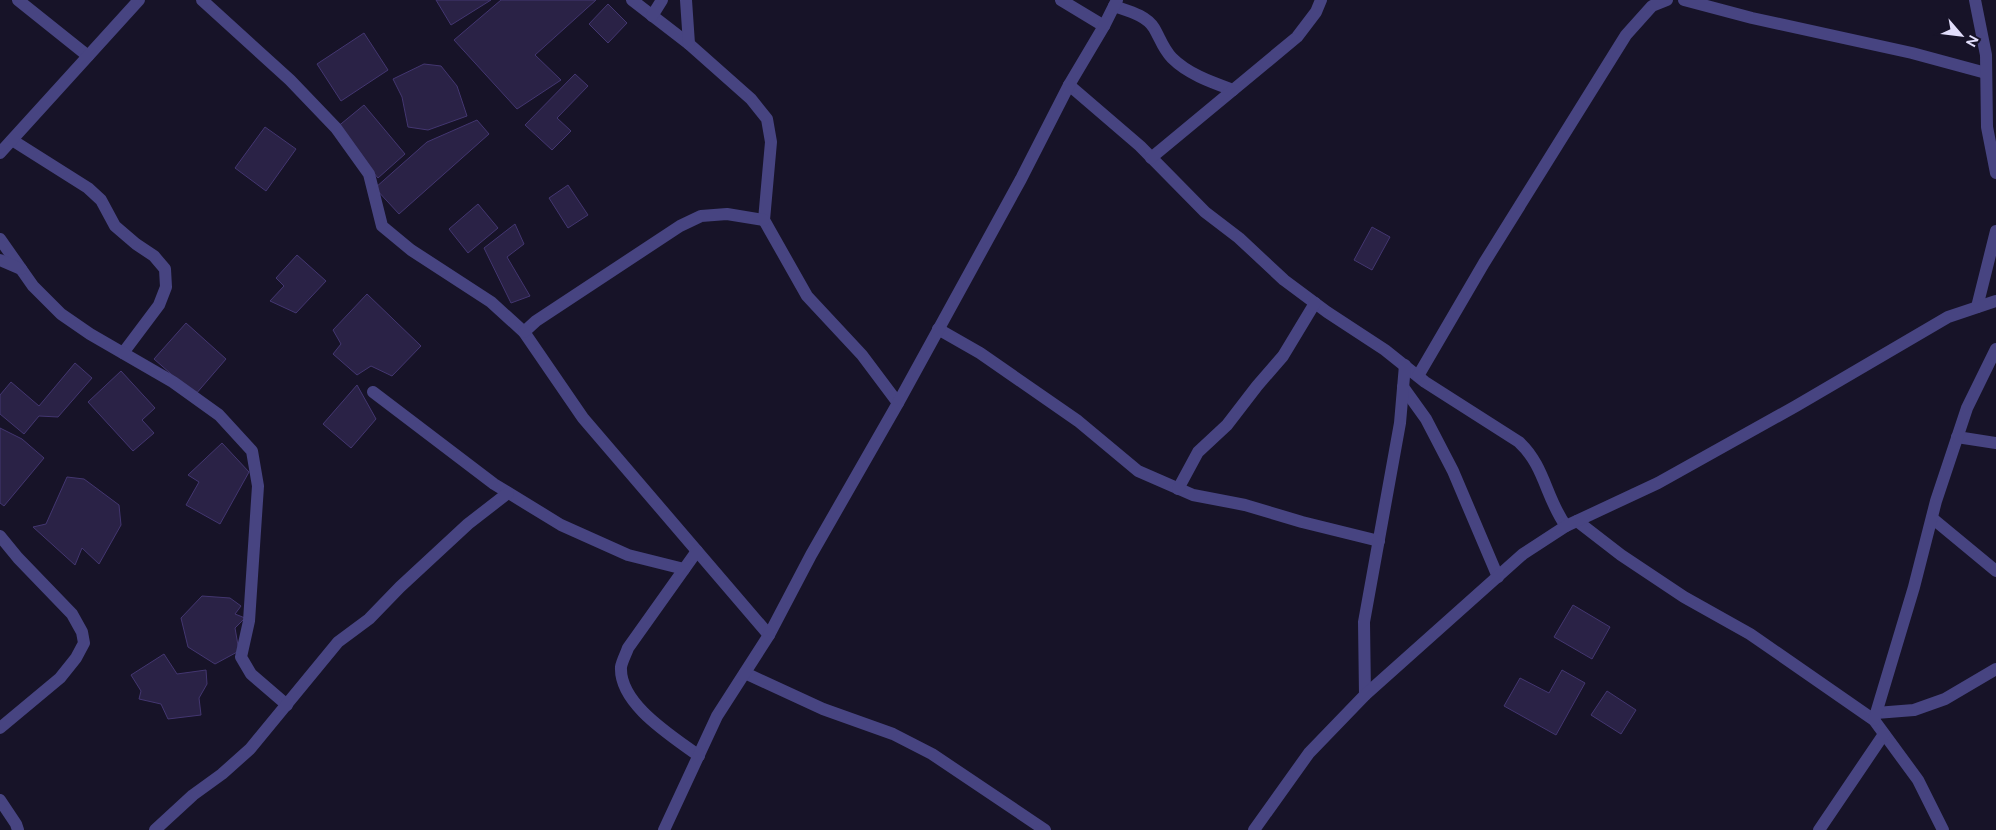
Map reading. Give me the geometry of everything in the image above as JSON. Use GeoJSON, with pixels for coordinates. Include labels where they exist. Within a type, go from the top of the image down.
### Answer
{"type":"FeatureCollection","features":[{"type":"Feature","properties":{"kind":"street"},"geometry":{"type":"LineString","coordinates":[[18,0],[88,56]]}},
{"type":"Feature","properties":{"kind":"street"},"geometry":{"type":"LineString","coordinates":[[0,153],[139,0]]}},
{"type":"Feature","properties":{"kind":"street"},"geometry":{"type":"LineString","coordinates":[[202,0],[290,80],[336,128],[369,174],[382,226],[411,250],[491,302],[524,332],[583,418],[769,635]]}},
{"type":"Feature","properties":{"kind":"street"},"geometry":{"type":"LineString","coordinates":[[632,0],[689,44],[751,99],[767,119],[771,142],[764,220],[807,296],[862,355],[898,403]]}},
{"type":"Feature","properties":{"kind":"street"},"geometry":{"type":"LineString","coordinates":[[652,16],[662,0]]}},
{"type":"Feature","properties":{"kind":"street"},"geometry":{"type":"LineString","coordinates":[[686,0],[689,44]]}},
{"type":"Feature","properties":{"kind":"street"},"geometry":{"type":"LineString","coordinates":[[1060,0],[1104,26]]}},
{"type":"Feature","properties":{"kind":"street"},"geometry":{"type":"LineString","coordinates":[[1151,158],[1297,37],[1316,12],[1321,0]]}},
{"type":"Feature","properties":{"kind":"street"},"geometry":{"type":"LineString","coordinates":[[1684,0],[1713,3],[1780,24],[1912,53],[1986,73]]}},
{"type":"Feature","properties":{"kind":"street"},"geometry":{"type":"LineString","coordinates":[[1976,0],[1991,56],[1986,73],[1987,127],[1996,173]]}},
{"type":"Feature","properties":{"kind":"street"},"geometry":{"type":"LineString","coordinates":[[1418,376],[1484,263],[1616,49],[1652,6],[1663,1]]}},
{"type":"Feature","properties":{"kind":"street"},"geometry":{"type":"LineString","coordinates":[[664,830],[717,716],[769,635],[811,555],[898,403],[1021,179],[1068,85],[1116,3],[1146,19],[1153,26],[1170,56],[1181,66],[1212,82],[1233,90]]}},
{"type":"Feature","properties":{"kind":"street"},"geometry":{"type":"LineString","coordinates":[[1068,85],[1151,158],[1205,212],[1239,238],[1284,280],[1418,376],[1519,442],[1530,452],[1541,472],[1556,513],[1684,597],[1750,634],[1875,717],[1884,734],[1918,780],[1943,830]]}},
{"type":"Feature","properties":{"kind":"street"},"geometry":{"type":"LineString","coordinates":[[12,140],[88,188],[101,200],[115,226],[154,256],[165,269],[166,287],[159,305],[123,352]]}},
{"type":"Feature","properties":{"kind":"street"},"geometry":{"type":"LineString","coordinates":[[524,332],[536,321],[680,226],[700,216],[727,214],[764,220]]}},
{"type":"Feature","properties":{"kind":"street"},"geometry":{"type":"LineString","coordinates":[[1977,307],[1996,230]]}},
{"type":"Feature","properties":{"kind":"street"},"geometry":{"type":"LineString","coordinates":[[0,239],[33,286],[60,314],[90,334],[173,382],[219,415],[252,451],[258,486],[248,621],[241,657],[251,674],[287,705]]}},
{"type":"Feature","properties":{"kind":"street"},"geometry":{"type":"LineString","coordinates":[[0,260],[22,270]]}},
{"type":"Feature","properties":{"kind":"street"},"geometry":{"type":"LineString","coordinates":[[1254,830],[1309,753],[1364,695],[1523,554],[1571,524],[1658,484],[1948,317],[1996,301]]}},
{"type":"Feature","properties":{"kind":"street"},"geometry":{"type":"LineString","coordinates":[[1178,488],[1198,452],[1227,425],[1283,356],[1315,303]]}},
{"type":"Feature","properties":{"kind":"street"},"geometry":{"type":"LineString","coordinates":[[938,328],[980,353],[1078,422],[1138,471],[1194,495],[1245,505],[1302,522],[1379,541]]}},
{"type":"Feature","properties":{"kind":"street"},"geometry":{"type":"LineString","coordinates":[[1875,717],[1914,587],[1932,518],[1967,408],[1996,349]]}},
{"type":"Feature","properties":{"kind":"street"},"geometry":{"type":"LineString","coordinates":[[1364,695],[1364,622],[1400,423],[1404,365]]}},
{"type":"Feature","properties":{"kind":"street"},"geometry":{"type":"LineString","coordinates":[[1403,387],[1426,418],[1453,471],[1498,577]]}},
{"type":"Feature","properties":{"kind":"street"},"geometry":{"type":"LineString","coordinates":[[374,392],[494,484],[561,525],[628,555],[684,569]]}},
{"type":"Feature","properties":{"kind":"street"},"geometry":{"type":"LineString","coordinates":[[1958,437],[1996,443]]}},
{"type":"Feature","properties":{"kind":"street"},"geometry":{"type":"LineString","coordinates":[[156,830],[193,796],[250,749],[338,642],[369,619],[407,580],[468,524],[508,493]]}},
{"type":"Feature","properties":{"kind":"street"},"geometry":{"type":"LineString","coordinates":[[1932,518],[1996,571]]}},
{"type":"Feature","properties":{"kind":"street"},"geometry":{"type":"LineString","coordinates":[[0,536],[18,558],[72,614],[82,632],[84,643],[76,658],[60,678],[0,728]]}},
{"type":"Feature","properties":{"kind":"street"},"geometry":{"type":"LineString","coordinates":[[697,551],[628,648],[621,666],[624,688],[643,713],[698,756]]}},
{"type":"Feature","properties":{"kind":"street"},"geometry":{"type":"LineString","coordinates":[[1875,717],[1914,710],[1937,702],[1996,669]]}},
{"type":"Feature","properties":{"kind":"street"},"geometry":{"type":"LineString","coordinates":[[745,673],[823,709],[893,734],[924,750],[1045,830]]}},
{"type":"Feature","properties":{"kind":"street"},"geometry":{"type":"LineString","coordinates":[[1819,830],[1884,734]]}},
{"type":"Feature","properties":{"kind":"street"},"geometry":{"type":"LineString","coordinates":[[0,800],[18,830]]}},
{"type":"Feature","properties":{"kind":"building"},"geometry":{"type":"Polygon","coordinates":[[[436,0],[491,0],[451,25],[436,0]]]}},
{"type":"Feature","properties":{"kind":"building"},"geometry":{"type":"Polygon","coordinates":[[[501,0],[596,0],[535,55],[561,80],[517,109],[454,40],[501,0]]]}},
{"type":"Feature","properties":{"kind":"building"},"geometry":{"type":"Polygon","coordinates":[[[608,4],[627,23],[608,43],[589,24],[608,4]]]}},
{"type":"Feature","properties":{"kind":"building"},"geometry":{"type":"Polygon","coordinates":[[[364,33],[388,70],[341,101],[317,64],[364,33]]]}},
{"type":"Feature","properties":{"kind":"building"},"geometry":{"type":"Polygon","coordinates":[[[424,64],[441,66],[457,86],[467,116],[428,130],[408,127],[402,97],[393,79],[424,64]]]}},
{"type":"Feature","properties":{"kind":"building"},"geometry":{"type":"Polygon","coordinates":[[[575,74],[588,86],[557,118],[571,131],[552,150],[525,125],[575,74]]]}},
{"type":"Feature","properties":{"kind":"building"},"geometry":{"type":"Polygon","coordinates":[[[364,105],[405,154],[378,178],[336,128],[364,105]]]}},
{"type":"Feature","properties":{"kind":"building"},"geometry":{"type":"Polygon","coordinates":[[[477,120],[489,134],[399,214],[375,188],[427,142],[477,120]]]}},
{"type":"Feature","properties":{"kind":"building"},"geometry":{"type":"Polygon","coordinates":[[[265,127],[296,149],[266,191],[235,168],[265,127]]]}},
{"type":"Feature","properties":{"kind":"building"},"geometry":{"type":"Polygon","coordinates":[[[568,185],[588,215],[568,228],[549,198],[568,185]]]}},
{"type":"Feature","properties":{"kind":"building"},"geometry":{"type":"Polygon","coordinates":[[[478,204],[498,228],[468,253],[449,229],[478,204]]]}},
{"type":"Feature","properties":{"kind":"building"},"geometry":{"type":"Polygon","coordinates":[[[515,224],[524,244],[507,257],[530,296],[511,303],[484,248],[515,224]]]}},
{"type":"Feature","properties":{"kind":"building"},"geometry":{"type":"Polygon","coordinates":[[[1372,227],[1390,237],[1372,270],[1354,260],[1372,227]]]}},
{"type":"Feature","properties":{"kind":"building"},"geometry":{"type":"Polygon","coordinates":[[[297,255],[326,281],[296,313],[270,301],[284,286],[276,278],[297,255]]]}},
{"type":"Feature","properties":{"kind":"building"},"geometry":{"type":"Polygon","coordinates":[[[367,294],[421,346],[392,376],[371,366],[357,375],[333,354],[341,344],[333,330],[367,294]]]}},
{"type":"Feature","properties":{"kind":"building"},"geometry":{"type":"Polygon","coordinates":[[[186,323],[226,359],[195,395],[154,359],[186,323]]]}},
{"type":"Feature","properties":{"kind":"building"},"geometry":{"type":"Polygon","coordinates":[[[75,363],[92,378],[58,417],[39,416],[24,434],[0,414],[0,395],[11,382],[39,406],[75,363]]]}},
{"type":"Feature","properties":{"kind":"building"},"geometry":{"type":"Polygon","coordinates":[[[121,371],[155,408],[142,420],[154,433],[133,451],[88,402],[121,371]]]}},
{"type":"Feature","properties":{"kind":"building"},"geometry":{"type":"Polygon","coordinates":[[[357,385],[376,419],[351,448],[323,424],[357,385]]]}},
{"type":"Feature","properties":{"kind":"building"},"geometry":{"type":"Polygon","coordinates":[[[0,428],[22,439],[44,458],[4,506],[0,503],[0,428]]]}},
{"type":"Feature","properties":{"kind":"building"},"geometry":{"type":"Polygon","coordinates":[[[222,443],[249,472],[220,524],[186,505],[199,482],[188,475],[222,443]]]}},
{"type":"Feature","properties":{"kind":"building"},"geometry":{"type":"Polygon","coordinates":[[[67,477],[84,479],[119,505],[121,525],[99,564],[82,548],[75,565],[33,527],[46,524],[67,477]]]}},
{"type":"Feature","properties":{"kind":"building"},"geometry":{"type":"Polygon","coordinates":[[[202,596],[230,598],[241,606],[235,614],[245,618],[235,628],[239,651],[215,664],[188,647],[181,618],[202,596]]]}},
{"type":"Feature","properties":{"kind":"building"},"geometry":{"type":"Polygon","coordinates":[[[1573,605],[1610,627],[1592,659],[1554,637],[1573,605]]]}},
{"type":"Feature","properties":{"kind":"building"},"geometry":{"type":"Polygon","coordinates":[[[164,654],[177,674],[206,670],[207,684],[199,698],[201,715],[168,719],[161,704],[139,699],[141,691],[131,675],[164,654]]]}},
{"type":"Feature","properties":{"kind":"building"},"geometry":{"type":"Polygon","coordinates":[[[1562,670],[1585,683],[1556,735],[1504,706],[1520,678],[1549,693],[1562,670]]]}},
{"type":"Feature","properties":{"kind":"building"},"geometry":{"type":"Polygon","coordinates":[[[1607,691],[1636,710],[1621,734],[1591,715],[1607,691]]]}}]}
